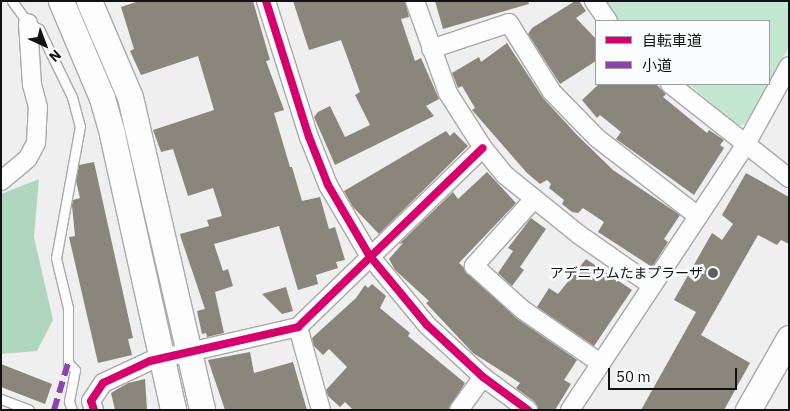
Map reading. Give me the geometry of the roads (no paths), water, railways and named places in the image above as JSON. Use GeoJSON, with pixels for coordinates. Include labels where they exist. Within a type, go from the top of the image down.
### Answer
{"type":"FeatureCollection","features":[{"type":"Feature","properties":{"kind":"street"},"geometry":{"type":"LineString","coordinates":[[61,1],[102,98],[173,410]]}},
{"type":"Feature","properties":{"kind":"street"},"geometry":{"type":"LineString","coordinates":[[89,1],[130,97],[202,410]]}},
{"type":"Feature","properties":{"kind":"street"},"geometry":{"type":"LineString","coordinates":[[266,1],[325,177],[369,256],[427,325],[483,377],[528,410]]}},
{"type":"Feature","properties":{"kind":"street"},"geometry":{"type":"LineString","coordinates":[[415,1],[448,93],[483,148],[504,175],[533,200],[651,286]]}},
{"type":"Feature","properties":{"kind":"street"},"geometry":{"type":"LineString","coordinates":[[594,1],[607,20]]}},
{"type":"Feature","properties":{"kind":"street"},"geometry":{"type":"LineString","coordinates":[[1,181],[28,158],[36,143],[38,107],[32,85],[28,23]]}},
{"type":"Feature","properties":{"kind":"street"},"geometry":{"type":"LineString","coordinates":[[431,49],[509,23],[552,92],[597,138],[698,216]]}},
{"type":"Feature","properties":{"kind":"street"},"geometry":{"type":"LineString","coordinates":[[570,410],[746,144],[789,66]]}},
{"type":"Feature","properties":{"kind":"street"},"geometry":{"type":"LineString","coordinates":[[671,85],[789,178]]}},
{"type":"Feature","properties":{"kind":"street"},"geometry":{"type":"LineString","coordinates":[[94,410],[91,400],[103,383],[161,358],[298,327],[369,256],[483,148]]}},
{"type":"Feature","properties":{"kind":"street"},"geometry":{"type":"LineString","coordinates":[[533,200],[474,266],[523,310],[600,364]]}},
{"type":"Feature","properties":{"kind":"street"},"geometry":{"type":"LineString","coordinates":[[298,327],[321,410]]}},
{"type":"Feature","properties":{"kind":"street"},"geometry":{"type":"LineString","coordinates":[[748,410],[789,338]]}},
{"type":"Feature","properties":{"kind":"street"},"geometry":{"type":"LineString","coordinates":[[459,410],[483,377]]}},
{"type":"Feature","properties":{"kind":"lane"},"geometry":{"type":"LineString","coordinates":[[12,1],[28,23],[40,29],[72,97],[80,126],[56,258],[68,308],[68,363],[75,370],[69,401],[72,410]]}},
{"type":"Feature","properties":{"kind":"lane"},"geometry":{"type":"LineString","coordinates":[[1,399],[29,410]]}},
{"type":"Feature","properties":{"kind":"place","name":"アデニウムたまプラーザ"},"geometry":{"type":"Point","coordinates":[713,273]}}]}
